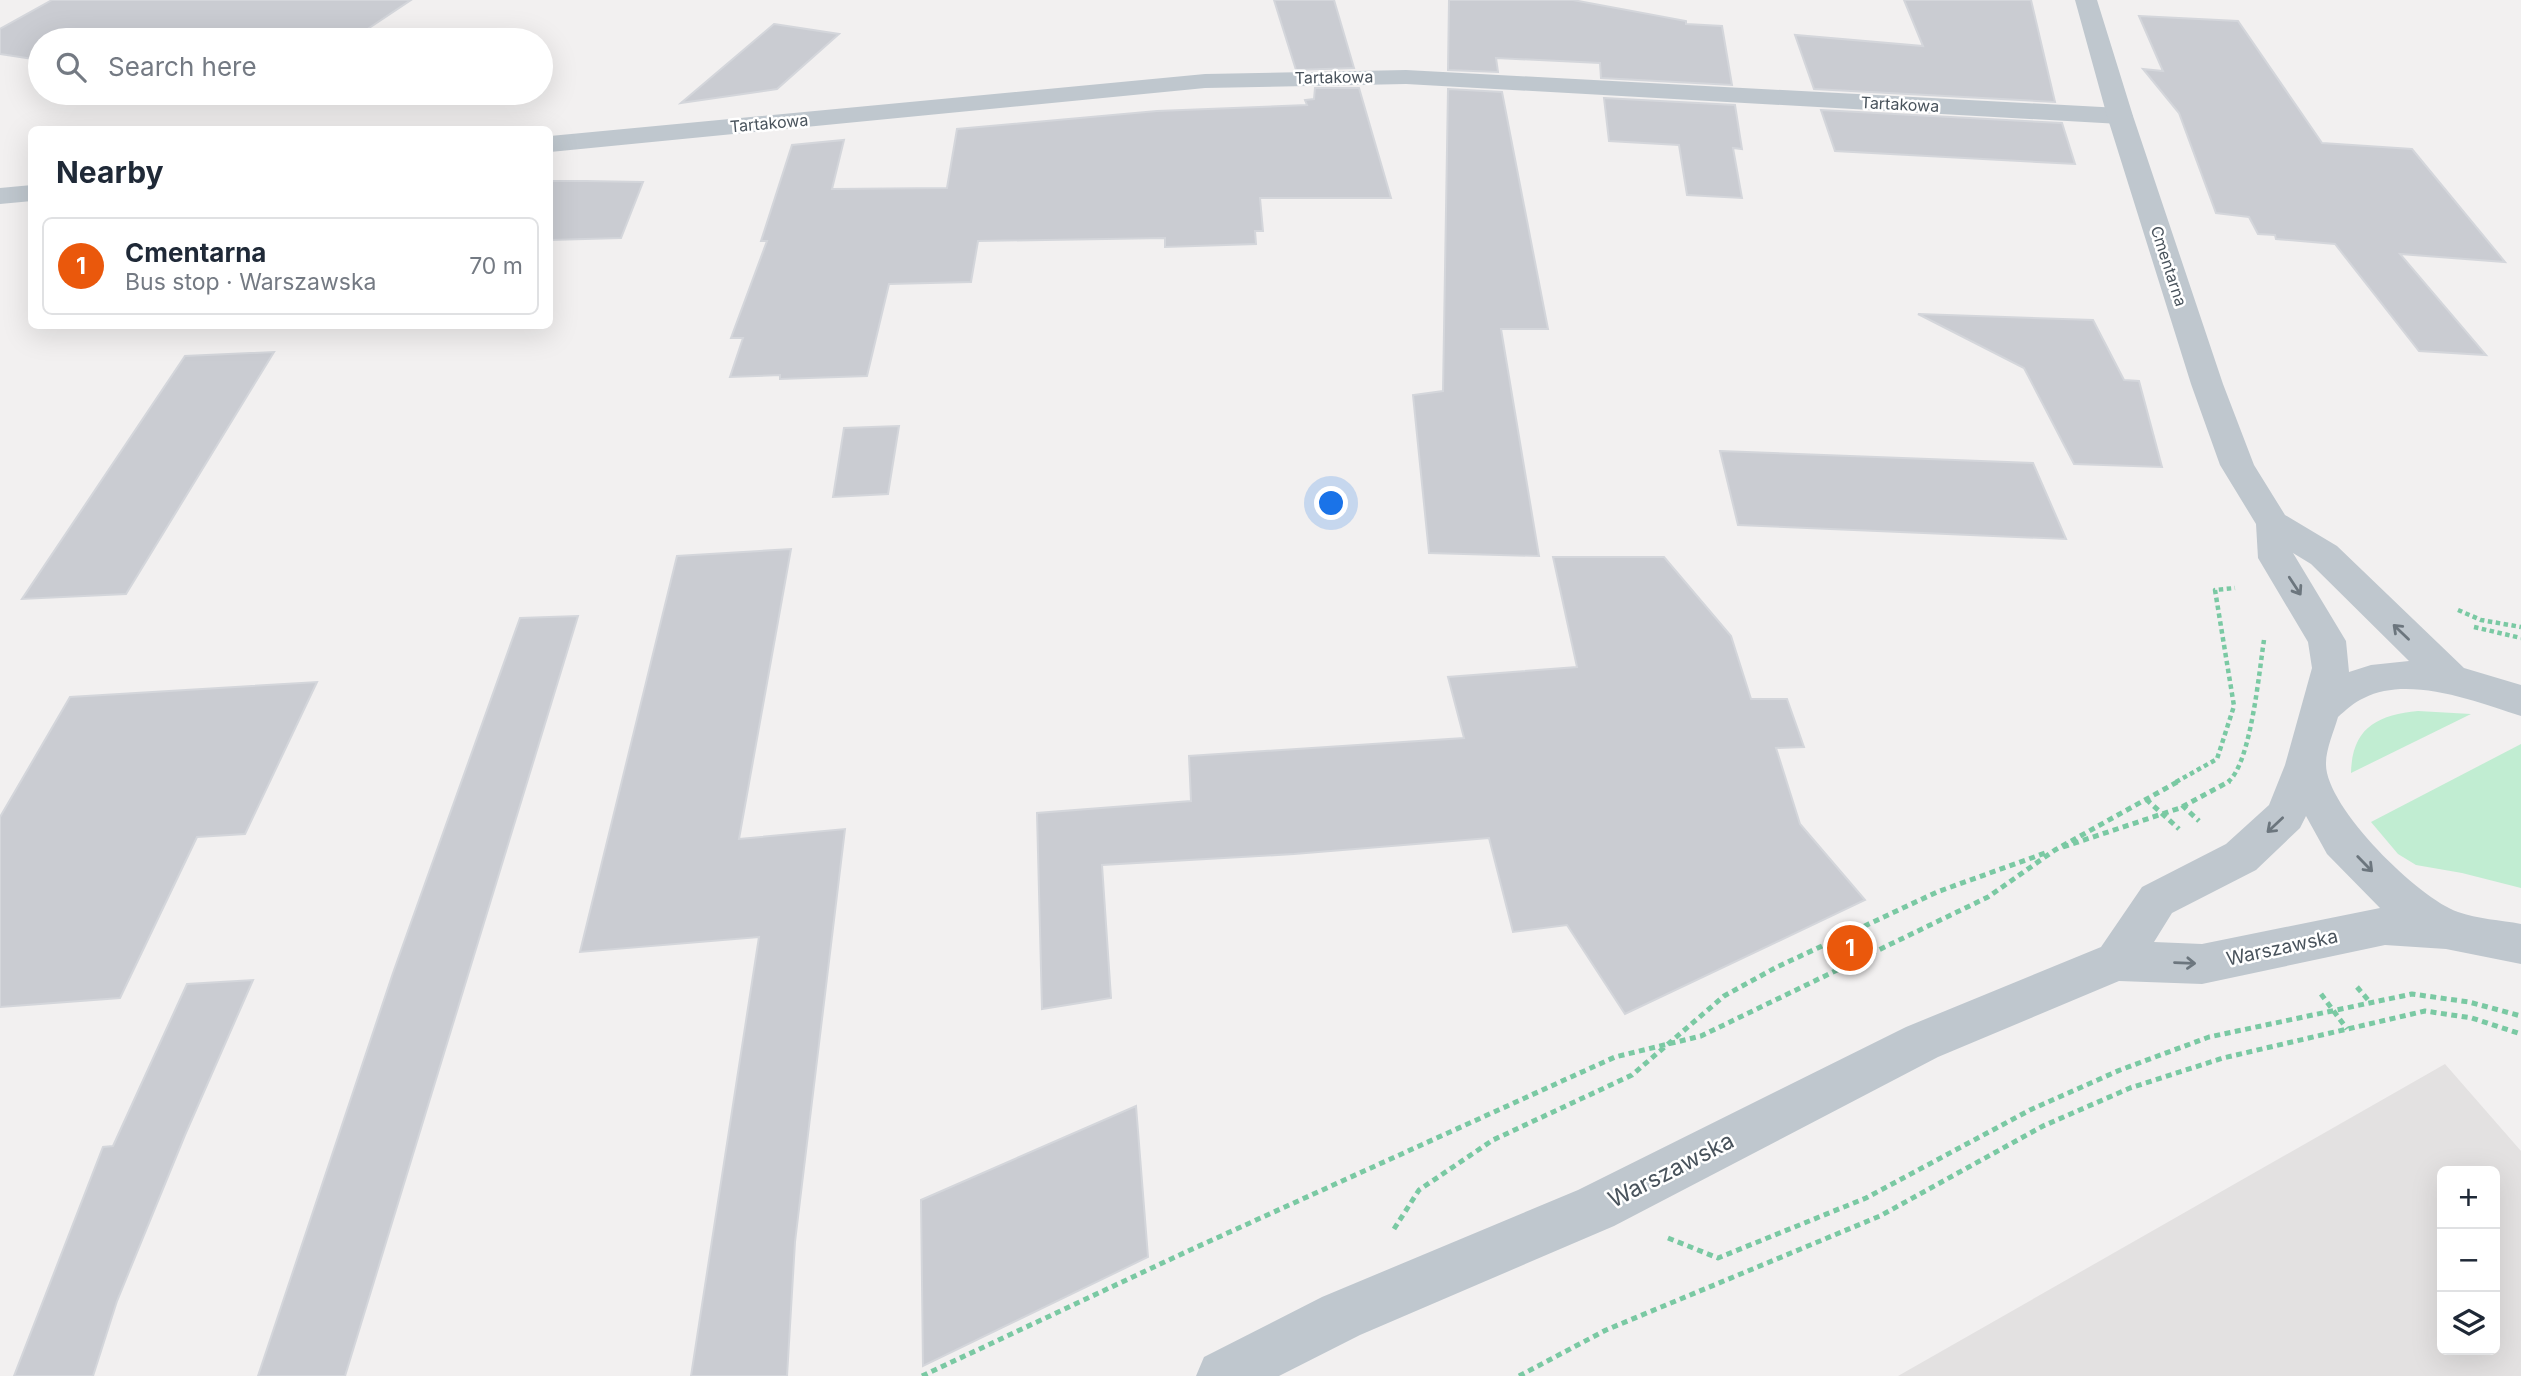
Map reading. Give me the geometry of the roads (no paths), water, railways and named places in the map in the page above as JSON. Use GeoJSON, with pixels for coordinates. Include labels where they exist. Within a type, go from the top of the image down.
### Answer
{"type":"FeatureCollection","features":[{"type":"Feature","properties":{"kind":"street","name":"Cmentarna"},"geometry":{"type":"LineString","coordinates":[[2086,0],[2120,116],[2211,396],[2237,465],[2273,524],[2276,558],[2327,641],[2331,668],[2305,765]]}},
{"type":"Feature","properties":{"kind":"street","name":"Tartakowa"},"geometry":{"type":"LineString","coordinates":[[553,144],[1205,81],[1305,77],[1406,77],[2120,116]]}},
{"type":"Feature","properties":{"kind":"street"},"geometry":{"type":"LineString","coordinates":[[0,196],[28,193]]}},
{"type":"Feature","properties":{"kind":"street","name":"Cmentarna"},"geometry":{"type":"LineString","coordinates":[[2273,524],[2324,555],[2451,679]]}},
{"type":"Feature","properties":{"kind":"street"},"geometry":{"type":"LineString","coordinates":[[2320,708],[2352,685],[2398,675],[2451,679],[2513,694]]}},
{"type":"Feature","properties":{"kind":"street"},"geometry":{"type":"LineString","coordinates":[[2305,765],[2315,795],[2342,841],[2388,889],[2446,929],[2521,944]]}},
{"type":"Feature","properties":{"kind":"street"},"geometry":{"type":"LineString","coordinates":[[2117,961],[2157,900],[2241,857],[2285,816],[2305,765]]}},
{"type":"Feature","properties":{"kind":"street","name":"Warszawska"},"geometry":{"type":"LineString","coordinates":[[1223,1376],[1340,1316],[1596,1208],[1922,1042],[2117,961],[2202,964],[2385,926],[2446,929]]}},
{"type":"Feature","properties":{"kind":"place","name":"Cmentarna"},"geometry":{"type":"Point","coordinates":[1850,948]}}]}
